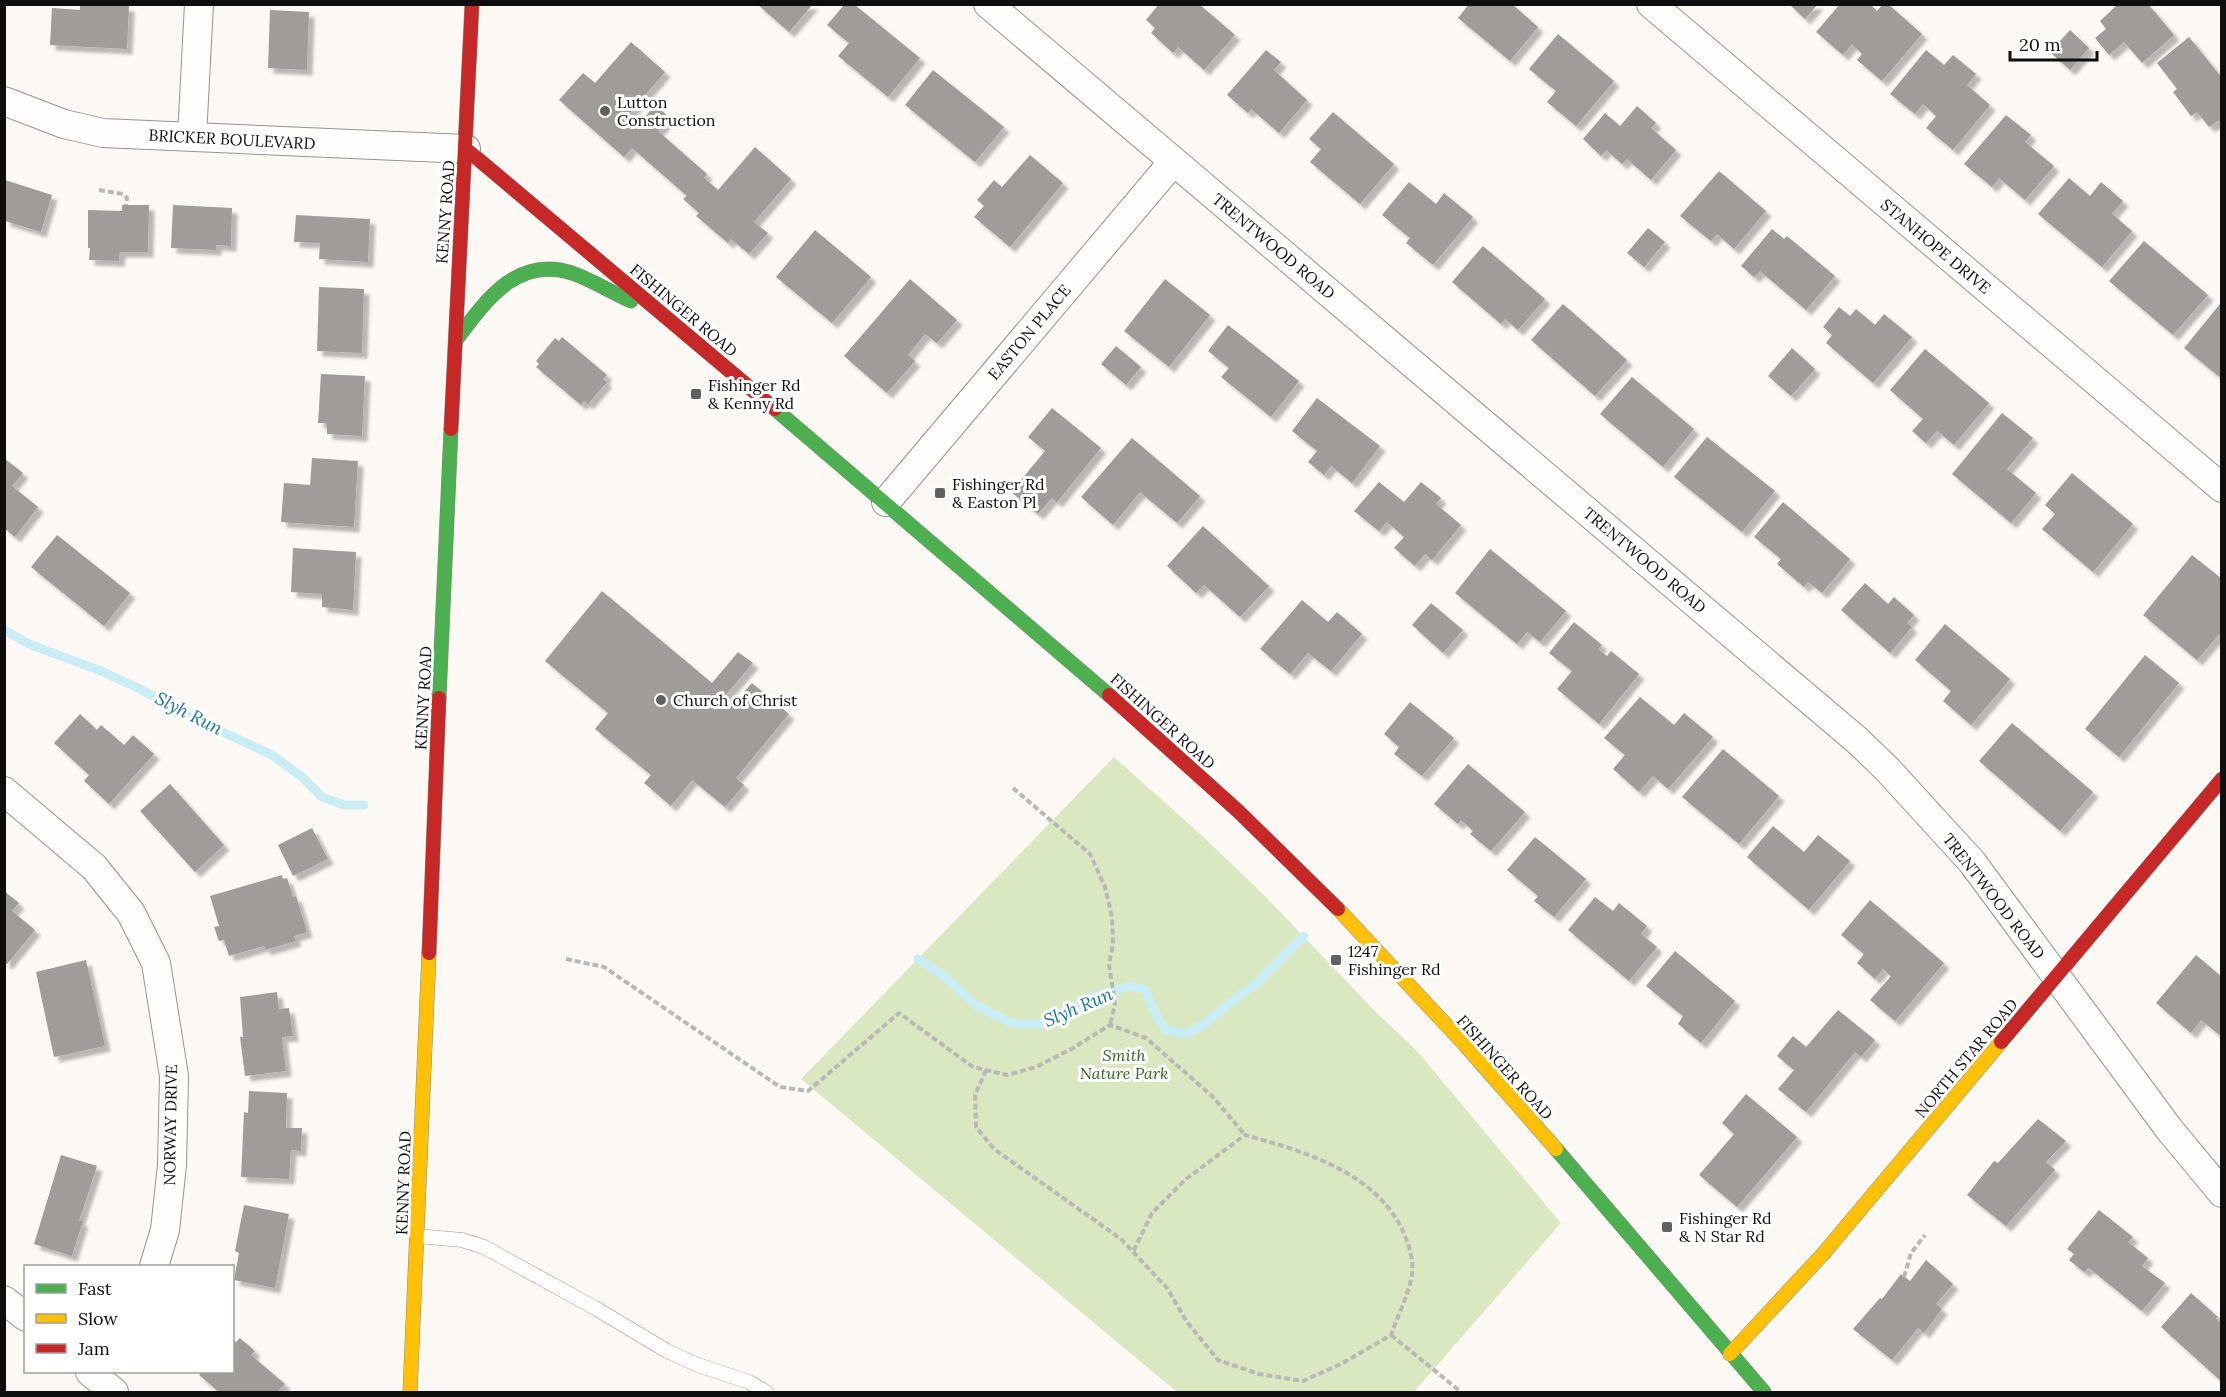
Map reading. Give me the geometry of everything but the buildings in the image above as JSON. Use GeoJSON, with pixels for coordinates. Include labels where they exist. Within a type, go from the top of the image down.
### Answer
{"type":"FeatureCollection","features":[{"type":"Feature","properties":{"kind":"main road","name":"KENNY ROAD"},"geometry":{"type":"LineString","coordinates":[[410,1392],[459,239],[466,149],[472,4]]}},
{"type":"Feature","properties":{"kind":"main road","name":"FISHINGER ROAD"},"geometry":{"type":"LineString","coordinates":[[466,149],[672,320],[1143,723],[1275,846],[1375,946],[1522,1110],[1764,1392]]}},
{"type":"Feature","properties":{"kind":"main road"},"geometry":{"type":"LineString","coordinates":[[456,340],[503,284],[517,274],[545,268],[569,272],[672,320]]}},
{"type":"Feature","properties":{"kind":"main road","name":"NORTH STAR ROAD"},"geometry":{"type":"LineString","coordinates":[[1730,1354],[1823,1254],[2222,779]]}},
{"type":"Feature","properties":{"kind":"street"},"geometry":{"type":"LineString","coordinates":[[192,137],[199,4]]}},
{"type":"Feature","properties":{"kind":"street","name":"TRENTWOOD ROAD"},"geometry":{"type":"LineString","coordinates":[[988,4],[1858,741],[1887,769],[1972,862],[2169,1129],[2222,1192]]}},
{"type":"Feature","properties":{"kind":"street","name":"STANHOPE DRIVE"},"geometry":{"type":"LineString","coordinates":[[1651,4],[2222,488]]}},
{"type":"Feature","properties":{"kind":"street","name":"BRICKER BOULEVARD"},"geometry":{"type":"LineString","coordinates":[[4,101],[64,124],[103,133],[466,149]]}},
{"type":"Feature","properties":{"kind":"street","name":"EASTON PLACE"},"geometry":{"type":"LineString","coordinates":[[886,502],[1173,162]]}},
{"type":"Feature","properties":{"kind":"street","name":"NORWAY DRIVE"},"geometry":{"type":"LineString","coordinates":[[4,791],[94,867],[131,912],[156,963],[174,1076],[172,1164],[165,1230],[154,1265]]}},
{"type":"Feature","properties":{"kind":"street"},"geometry":{"type":"LineString","coordinates":[[4,1300],[24,1315]]}},
{"type":"Feature","properties":{"kind":"street"},"geometry":{"type":"LineString","coordinates":[[92,1373],[114,1392]]}},
{"type":"Feature","properties":{"kind":"lane"},"geometry":{"type":"LineString","coordinates":[[417,1236],[462,1240],[484,1247],[595,1308],[667,1351],[707,1369],[749,1382],[766,1392]]}},
{"type":"Feature","properties":{"kind":"path"},"geometry":{"type":"LineString","coordinates":[[99,190],[123,194],[127,198],[126,205]]}},
{"type":"Feature","properties":{"kind":"path"},"geometry":{"type":"LineString","coordinates":[[566,959],[604,967],[780,1088],[808,1091],[898,1013],[973,1067],[1007,1075],[1036,1066],[1073,1048],[1110,1025],[1115,1004],[1109,965],[1113,944],[1112,918],[1105,886],[1090,854],[1013,788]]}},
{"type":"Feature","properties":{"kind":"path"},"geometry":{"type":"LineString","coordinates":[[986,1070],[975,1095],[976,1127],[994,1149],[1121,1239],[1167,1288],[1187,1322],[1218,1360],[1259,1374],[1303,1381],[1341,1364],[1391,1335],[1412,1273],[1409,1244],[1393,1212],[1366,1187],[1334,1165],[1294,1149],[1245,1135],[1213,1097],[1146,1038],[1110,1025]]}},
{"type":"Feature","properties":{"kind":"path"},"geometry":{"type":"LineString","coordinates":[[1133,1252],[1152,1213],[1186,1179],[1245,1135]]}},
{"type":"Feature","properties":{"kind":"path"},"geometry":{"type":"LineString","coordinates":[[1905,1277],[1911,1253],[1924,1235]]}},
{"type":"Feature","properties":{"kind":"path"},"geometry":{"type":"LineString","coordinates":[[1391,1335],[1461,1392]]}},
{"type":"Feature","properties":{"kind":"green space","name":"Smith Nature Park"},"geometry":{"type":"Polygon","coordinates":[[[1114,757],[1263,894],[1375,1011],[1418,1052],[1561,1223],[1414,1392],[1177,1392],[801,1079],[1114,757]]]}},
{"type":"Feature","properties":{"kind":"waterway","name":"Slyh Run"},"geometry":{"type":"LineString","coordinates":[[4,630],[29,644],[101,671],[140,689],[201,722],[272,755],[302,777],[322,797],[344,805],[364,805]]}},
{"type":"Feature","properties":{"kind":"waterway","name":"Slyh Run"},"geometry":{"type":"LineString","coordinates":[[918,959],[943,975],[977,1006],[1014,1024],[1041,1024],[1094,996],[1130,986],[1146,990],[1154,1011],[1166,1030],[1187,1034],[1206,1023],[1258,982],[1304,936]]}},
{"type":"Feature","properties":{"kind":"traffic: fast"},"geometry":{"type":"LineString","coordinates":[[456,340],[491,297],[518,276],[534,271],[552,269],[572,273],[631,301]]}},
{"type":"Feature","properties":{"kind":"traffic: fast"},"geometry":{"type":"LineString","coordinates":[[775,409],[1109,695]]}},
{"type":"Feature","properties":{"kind":"traffic: fast"},"geometry":{"type":"LineString","coordinates":[[439,698],[451,429]]}},
{"type":"Feature","properties":{"kind":"traffic: fast"},"geometry":{"type":"LineString","coordinates":[[1556,1149],[1764,1392]]}},
{"type":"Feature","properties":{"kind":"traffic: slow"},"geometry":{"type":"LineString","coordinates":[[1338,909],[1465,1045],[1556,1149]]}},
{"type":"Feature","properties":{"kind":"traffic: slow"},"geometry":{"type":"LineString","coordinates":[[410,1392],[429,953]]}},
{"type":"Feature","properties":{"kind":"traffic: slow"},"geometry":{"type":"LineString","coordinates":[[1730,1354],[1823,1254],[2001,1042]]}},
{"type":"Feature","properties":{"kind":"traffic: jam"},"geometry":{"type":"LineString","coordinates":[[451,429],[472,4]]}},
{"type":"Feature","properties":{"kind":"traffic: jam"},"geometry":{"type":"LineString","coordinates":[[466,149],[775,409]]}},
{"type":"Feature","properties":{"kind":"traffic: jam"},"geometry":{"type":"LineString","coordinates":[[1109,695],[1238,811],[1338,909]]}},
{"type":"Feature","properties":{"kind":"traffic: jam"},"geometry":{"type":"LineString","coordinates":[[429,953],[439,698]]}},
{"type":"Feature","properties":{"kind":"traffic: jam"},"geometry":{"type":"LineString","coordinates":[[2001,1042],[2222,779]]}},
{"type":"Feature","properties":{"kind":"place","name":"Lutton Construction"},"geometry":{"type":"Point","coordinates":[605,111]}},
{"type":"Feature","properties":{"kind":"place","name":"Fishinger Rd & Kenny Rd"},"geometry":{"type":"Point","coordinates":[696,394]}},
{"type":"Feature","properties":{"kind":"place","name":"Fishinger Rd & Easton Pl"},"geometry":{"type":"Point","coordinates":[940,493]}},
{"type":"Feature","properties":{"kind":"place","name":"Church of Christ"},"geometry":{"type":"Point","coordinates":[661,700]}},
{"type":"Feature","properties":{"kind":"place","name":"1247 Fishinger Rd"},"geometry":{"type":"Point","coordinates":[1336,960]}},
{"type":"Feature","properties":{"kind":"place","name":"Fishinger Rd & N Star Rd"},"geometry":{"type":"Point","coordinates":[1667,1227]}}]}
